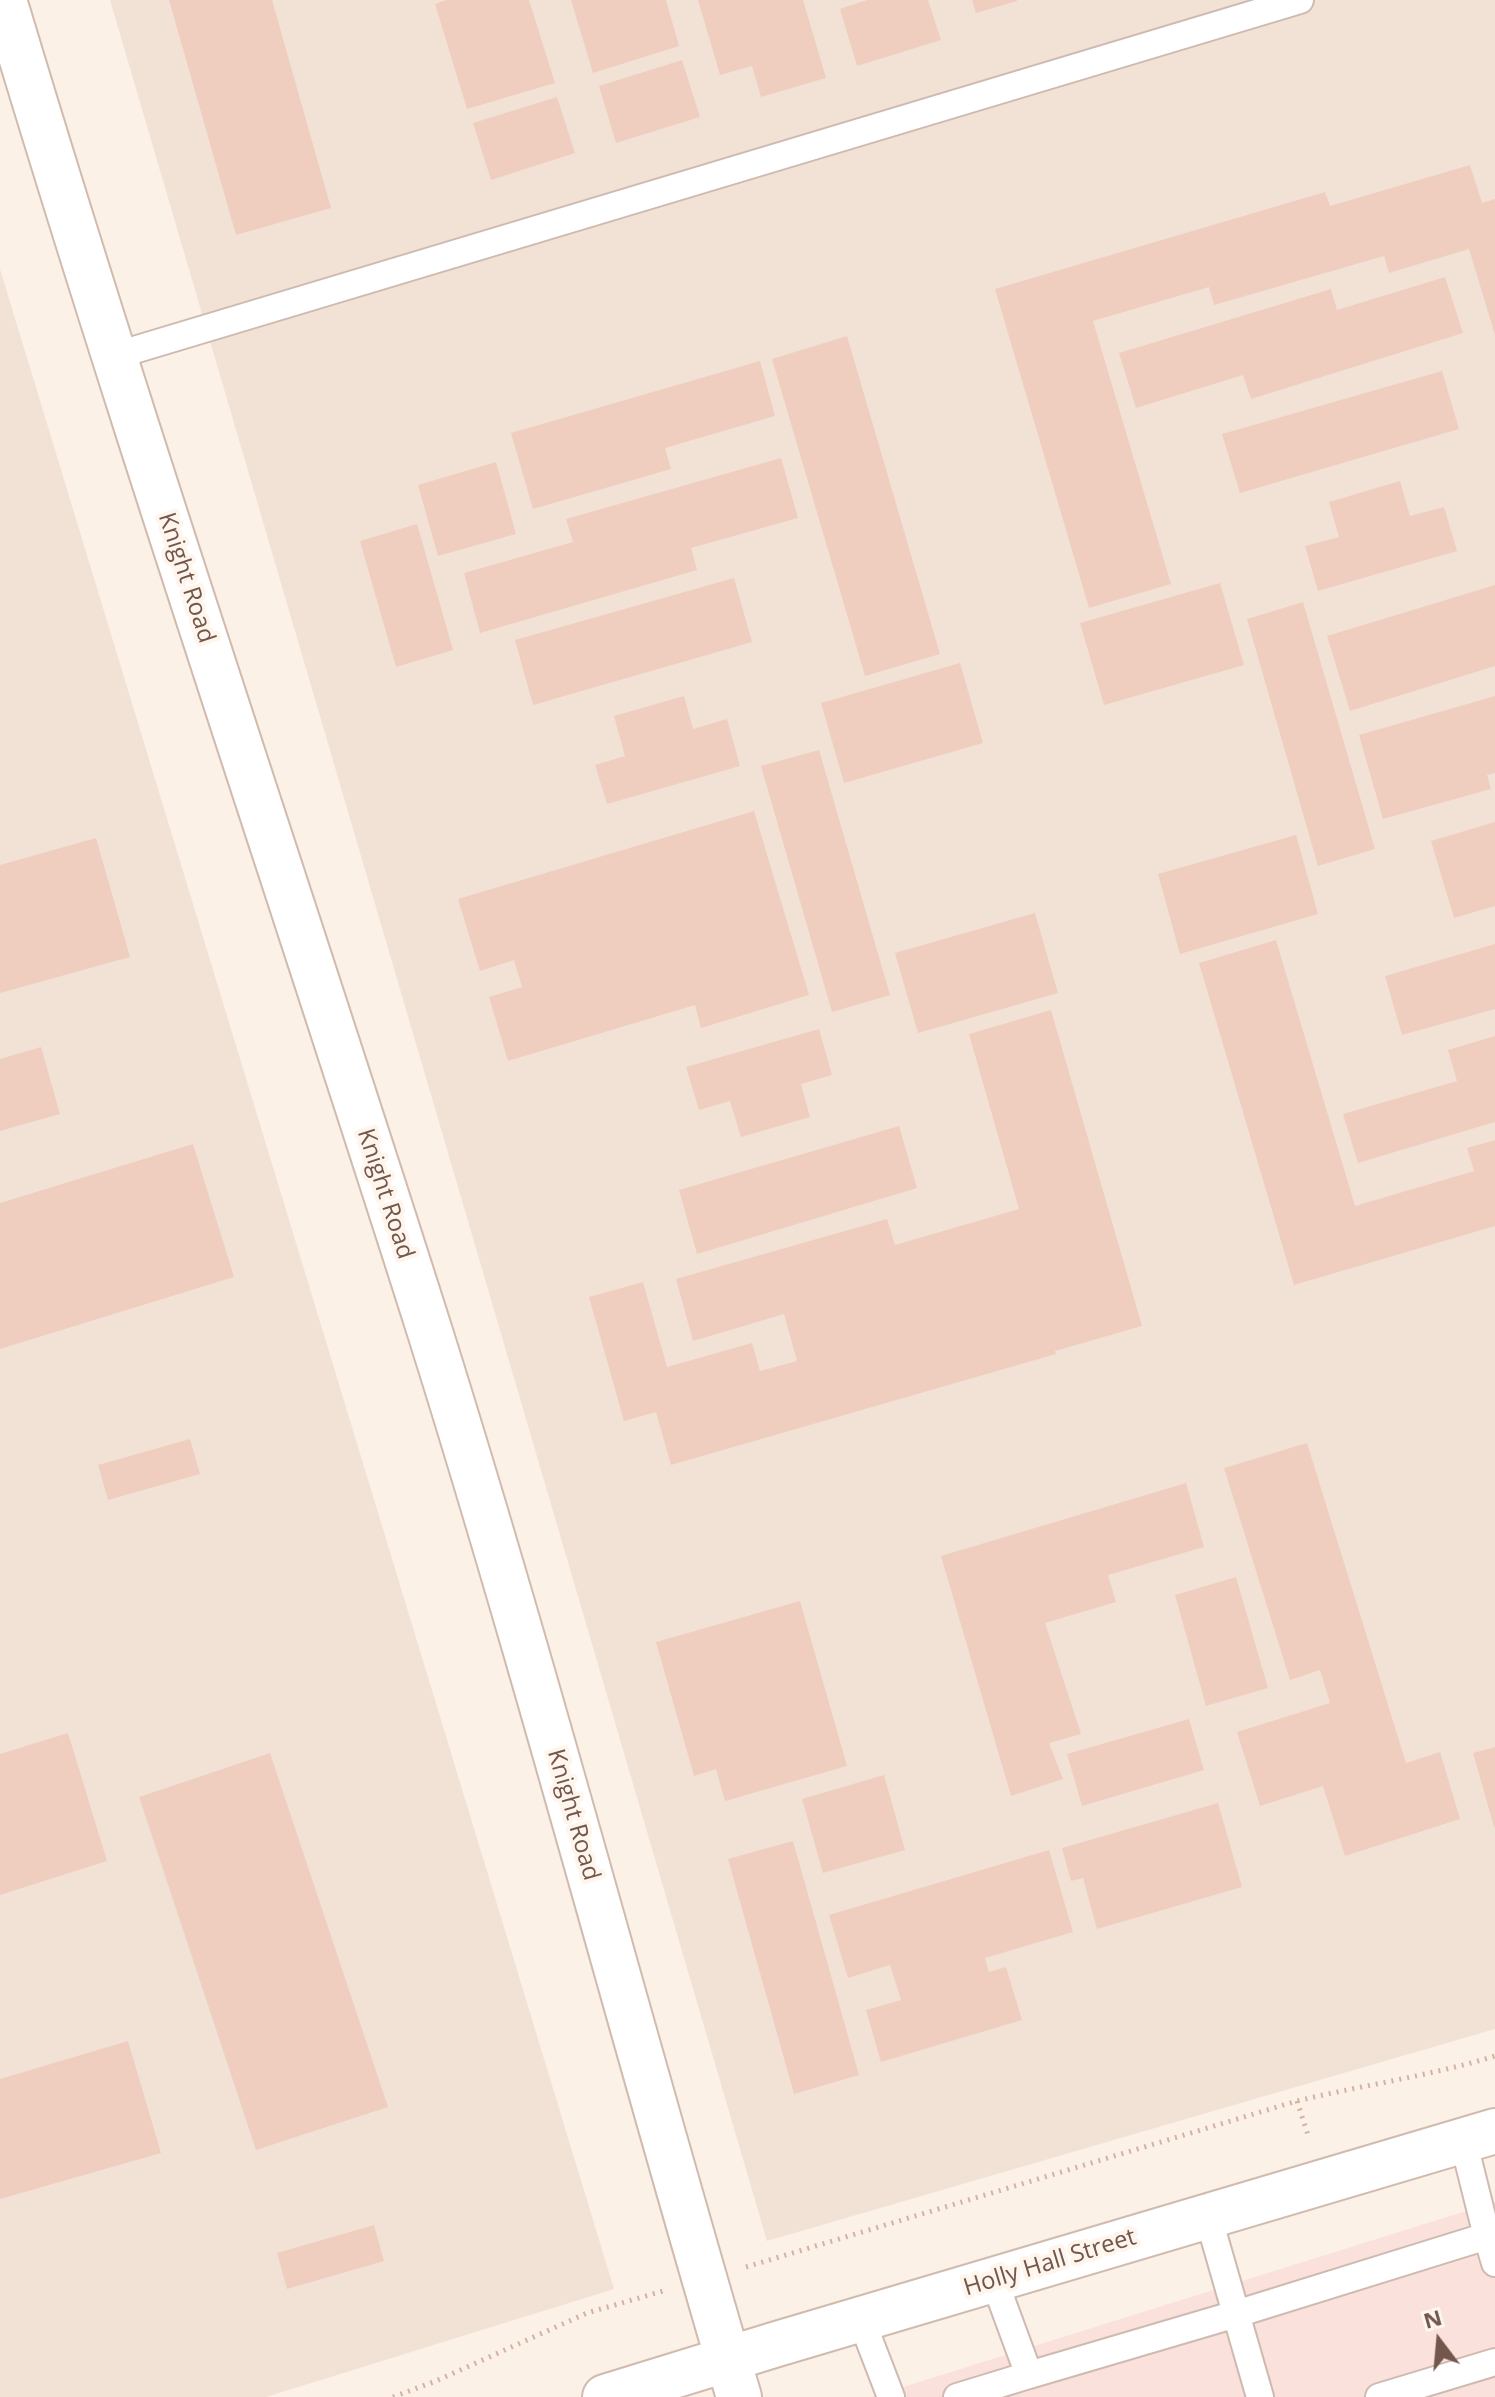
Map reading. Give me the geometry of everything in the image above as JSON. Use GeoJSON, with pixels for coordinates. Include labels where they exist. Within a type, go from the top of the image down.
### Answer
{"type":"FeatureCollection","features":[{"type":"Feature","properties":{"kind":"street","name":"Knight Road"},"geometry":{"type":"LineString","coordinates":[[4,0],[114,356],[425,1318],[495,1545],[733,2378]]}},
{"type":"Feature","properties":{"kind":"street","name":"Holly Hall Street"},"geometry":{"type":"LineString","coordinates":[[605,2397],[733,2378],[861,2319],[1479,2135]]}},
{"type":"Feature","properties":{"kind":"lane"},"geometry":{"type":"LineString","coordinates":[[114,356],[1300,0]]}},
{"type":"Feature","properties":{"kind":"lane"},"geometry":{"type":"LineString","coordinates":[[1479,2135],[1495,2263]]}},
{"type":"Feature","properties":{"kind":"lane"},"geometry":{"type":"LineString","coordinates":[[1208,2216],[1260,2397]]}},
{"type":"Feature","properties":{"kind":"lane"},"geometry":{"type":"LineString","coordinates":[[968,2396],[1024,2383],[1491,2234]]}},
{"type":"Feature","properties":{"kind":"lane"},"geometry":{"type":"LineString","coordinates":[[994,2280],[1024,2383]]}},
{"type":"Feature","properties":{"kind":"lane"},"geometry":{"type":"LineString","coordinates":[[861,2319],[891,2397]]}},
{"type":"Feature","properties":{"kind":"lane"},"geometry":{"type":"LineString","coordinates":[[1379,2397],[1495,2362]]}},
{"type":"Feature","properties":{"kind":"path"},"geometry":{"type":"LineString","coordinates":[[393,2397],[436,2381],[587,2313],[1297,2101],[1450,2070],[1495,2056]]}},
{"type":"Feature","properties":{"kind":"path"},"geometry":{"type":"LineString","coordinates":[[1297,2101],[1308,2135]]}},
{"type":"Feature","properties":{"kind":"shaded area"},"geometry":{"type":"Polygon","coordinates":[[[110,0],[1495,0],[1495,2029],[767,2241],[110,0]]]}},
{"type":"Feature","properties":{"kind":"shaded area"},"geometry":{"type":"Polygon","coordinates":[[[0,269],[614,2289],[266,2397],[0,2397],[0,269]]]}},
{"type":"Feature","properties":{"kind":"shaded area"},"geometry":{"type":"Polygon","coordinates":[[[1495,2202],[1495,2397],[871,2397],[1495,2202]]]}},
{"type":"Feature","properties":{"kind":"building"},"geometry":{"type":"Polygon","coordinates":[[[169,0],[272,0],[331,208],[236,235],[169,0]]]}},
{"type":"Feature","properties":{"kind":"building"},"geometry":{"type":"Polygon","coordinates":[[[447,0],[529,0],[555,83],[467,109],[435,4],[447,0]]]}},
{"type":"Feature","properties":{"kind":"building"},"geometry":{"type":"Polygon","coordinates":[[[571,0],[666,0],[679,46],[593,73],[571,0]]]}},
{"type":"Feature","properties":{"kind":"building"},"geometry":{"type":"Polygon","coordinates":[[[698,0],[803,0],[826,78],[761,97],[752,66],[720,75],[698,0]]]}},
{"type":"Feature","properties":{"kind":"building"},"geometry":{"type":"Polygon","coordinates":[[[867,0],[928,0],[941,40],[857,66],[840,9],[867,0]]]}},
{"type":"Feature","properties":{"kind":"building"},"geometry":{"type":"Polygon","coordinates":[[[972,0],[1017,0],[1017,1],[976,13],[972,0]]]}},
{"type":"Feature","properties":{"kind":"building"},"geometry":{"type":"Polygon","coordinates":[[[682,60],[700,117],[616,143],[599,86],[682,60]]]}},
{"type":"Feature","properties":{"kind":"building"},"geometry":{"type":"Polygon","coordinates":[[[557,97],[575,153],[491,180],[473,123],[557,97]]]}},
{"type":"Feature","properties":{"kind":"building"},"geometry":{"type":"Polygon","coordinates":[[[1470,165],[1482,203],[1495,199],[1495,335],[1469,249],[1389,273],[1384,256],[1214,305],[1209,287],[1093,321],[1171,584],[1089,608],[995,289],[1325,192],[1330,206],[1470,165]]]}},
{"type":"Feature","properties":{"kind":"building"},"geometry":{"type":"Polygon","coordinates":[[[1445,277],[1463,333],[1251,399],[1243,375],[1136,408],[1119,353],[1331,289],[1337,310],[1445,277]]]}},
{"type":"Feature","properties":{"kind":"building"},"geometry":{"type":"Polygon","coordinates":[[[847,336],[940,654],[865,676],[772,359],[847,336]]]}},
{"type":"Feature","properties":{"kind":"building"},"geometry":{"type":"Polygon","coordinates":[[[760,361],[775,416],[665,448],[671,469],[533,509],[511,433],[760,361]]]}},
{"type":"Feature","properties":{"kind":"building"},"geometry":{"type":"Polygon","coordinates":[[[1442,371],[1459,429],[1240,493],[1222,434],[1442,371]]]}},
{"type":"Feature","properties":{"kind":"building"},"geometry":{"type":"Polygon","coordinates":[[[781,458],[798,518],[691,548],[697,570],[480,633],[464,573],[573,542],[566,519],[781,458]]]}},
{"type":"Feature","properties":{"kind":"building"},"geometry":{"type":"Polygon","coordinates":[[[496,462],[516,534],[438,556],[418,485],[496,462]]]}},
{"type":"Feature","properties":{"kind":"building"},"geometry":{"type":"Polygon","coordinates":[[[1400,481],[1410,516],[1444,507],[1457,551],[1318,591],[1305,546],[1339,537],[1329,502],[1400,481]]]}},
{"type":"Feature","properties":{"kind":"building"},"geometry":{"type":"Polygon","coordinates":[[[417,524],[453,650],[396,667],[360,541],[417,524]]]}},
{"type":"Feature","properties":{"kind":"building"},"geometry":{"type":"Polygon","coordinates":[[[734,578],[752,642],[533,705],[515,640],[734,578]]]}},
{"type":"Feature","properties":{"kind":"building"},"geometry":{"type":"Polygon","coordinates":[[[1220,583],[1244,665],[1104,705],[1080,623],[1220,583]]]}},
{"type":"Feature","properties":{"kind":"building"},"geometry":{"type":"Polygon","coordinates":[[[1495,585],[1495,666],[1350,711],[1327,636],[1495,585]]]}},
{"type":"Feature","properties":{"kind":"building"},"geometry":{"type":"Polygon","coordinates":[[[1303,602],[1375,849],[1318,866],[1247,619],[1303,602]]]}},
{"type":"Feature","properties":{"kind":"building"},"geometry":{"type":"Polygon","coordinates":[[[960,663],[983,743],[844,783],[821,703],[960,663]]]}},
{"type":"Feature","properties":{"kind":"building"},"geometry":{"type":"Polygon","coordinates":[[[684,696],[693,729],[727,719],[740,766],[607,804],[595,765],[625,756],[614,716],[684,696]]]}},
{"type":"Feature","properties":{"kind":"building"},"geometry":{"type":"Polygon","coordinates":[[[1495,696],[1495,773],[1487,775],[1491,789],[1383,819],[1359,735],[1495,696]]]}},
{"type":"Feature","properties":{"kind":"building"},"geometry":{"type":"Polygon","coordinates":[[[819,750],[890,995],[832,1012],[761,766],[819,750]]]}},
{"type":"Feature","properties":{"kind":"building"},"geometry":{"type":"Polygon","coordinates":[[[754,811],[809,995],[701,1028],[695,1005],[508,1061],[489,997],[522,987],[514,960],[480,971],[458,899],[754,811]]]}},
{"type":"Feature","properties":{"kind":"building"},"geometry":{"type":"Polygon","coordinates":[[[1495,822],[1495,906],[1454,918],[1431,841],[1495,822]]]}},
{"type":"Feature","properties":{"kind":"building"},"geometry":{"type":"Polygon","coordinates":[[[1296,835],[1318,914],[1180,954],[1158,874],[1296,835]]]}},
{"type":"Feature","properties":{"kind":"building"},"geometry":{"type":"Polygon","coordinates":[[[96,838],[130,957],[0,993],[0,865],[96,838]]]}},
{"type":"Feature","properties":{"kind":"building"},"geometry":{"type":"Polygon","coordinates":[[[1035,913],[1058,993],[918,1033],[895,953],[1035,913]]]}},
{"type":"Feature","properties":{"kind":"building"},"geometry":{"type":"Polygon","coordinates":[[[1276,940],[1355,1206],[1474,1171],[1467,1148],[1495,1140],[1495,1226],[1294,1285],[1199,963],[1276,940]]]}},
{"type":"Feature","properties":{"kind":"building"},"geometry":{"type":"Polygon","coordinates":[[[1495,944],[1495,1009],[1402,1035],[1385,976],[1495,944]]]}},
{"type":"Feature","properties":{"kind":"building"},"geometry":{"type":"Polygon","coordinates":[[[1051,1010],[1142,1326],[1055,1351],[1056,1354],[671,1465],[656,1412],[624,1421],[589,1297],[643,1282],[667,1367],[752,1343],[760,1371],[797,1361],[784,1314],[693,1341],[676,1279],[887,1219],[895,1245],[1019,1209],[969,1034],[1051,1010]]]}},
{"type":"Feature","properties":{"kind":"building"},"geometry":{"type":"Polygon","coordinates":[[[819,1029],[832,1075],[801,1084],[810,1117],[741,1137],[730,1101],[699,1110],[686,1067],[819,1029]]]}},
{"type":"Feature","properties":{"kind":"building"},"geometry":{"type":"Polygon","coordinates":[[[1495,1036],[1495,1122],[1358,1163],[1343,1114],[1457,1081],[1448,1050],[1495,1036]]]}},
{"type":"Feature","properties":{"kind":"building"},"geometry":{"type":"Polygon","coordinates":[[[41,1047],[60,1114],[0,1131],[0,1059],[41,1047]]]}},
{"type":"Feature","properties":{"kind":"building"},"geometry":{"type":"Polygon","coordinates":[[[899,1126],[917,1188],[697,1254],[679,1190],[899,1126]]]}},
{"type":"Feature","properties":{"kind":"building"},"geometry":{"type":"Polygon","coordinates":[[[193,1144],[234,1277],[0,1349],[0,1203],[193,1144]]]}},
{"type":"Feature","properties":{"kind":"building"},"geometry":{"type":"Polygon","coordinates":[[[190,1439],[200,1474],[108,1500],[98,1465],[190,1439]]]}},
{"type":"Feature","properties":{"kind":"building"},"geometry":{"type":"Polygon","coordinates":[[[1307,1443],[1406,1763],[1440,1752],[1460,1819],[1345,1856],[1323,1786],[1260,1806],[1237,1732],[1330,1703],[1320,1670],[1290,1680],[1224,1468],[1307,1443]]]}},
{"type":"Feature","properties":{"kind":"building"},"geometry":{"type":"Polygon","coordinates":[[[1186,1483],[1204,1547],[1108,1575],[1116,1602],[1045,1623],[1081,1734],[1049,1743],[1063,1779],[1011,1796],[941,1556],[1186,1483]]]}},
{"type":"Feature","properties":{"kind":"building"},"geometry":{"type":"Polygon","coordinates":[[[1236,1577],[1268,1688],[1206,1706],[1175,1595],[1236,1577]]]}},
{"type":"Feature","properties":{"kind":"building"},"geometry":{"type":"Polygon","coordinates":[[[800,1601],[847,1766],[725,1801],[716,1769],[694,1776],[656,1642],[800,1601]]]}},
{"type":"Feature","properties":{"kind":"building"},"geometry":{"type":"Polygon","coordinates":[[[1189,1719],[1204,1770],[1082,1806],[1067,1754],[1189,1719]]]}},
{"type":"Feature","properties":{"kind":"building"},"geometry":{"type":"Polygon","coordinates":[[[68,1733],[107,1861],[0,1895],[0,1754],[68,1733]]]}},
{"type":"Feature","properties":{"kind":"building"},"geometry":{"type":"Polygon","coordinates":[[[1495,1747],[1495,1827],[1494,1827],[1473,1753],[1495,1747]]]}},
{"type":"Feature","properties":{"kind":"building"},"geometry":{"type":"Polygon","coordinates":[[[270,1753],[388,2107],[256,2150],[139,1797],[270,1753]]]}},
{"type":"Feature","properties":{"kind":"building"},"geometry":{"type":"Polygon","coordinates":[[[884,1775],[905,1850],[823,1873],[802,1799],[884,1775]]]}},
{"type":"Feature","properties":{"kind":"building"},"geometry":{"type":"Polygon","coordinates":[[[1218,1803],[1242,1887],[1097,1929],[1083,1878],[1071,1881],[1062,1848],[1218,1803]]]}},
{"type":"Feature","properties":{"kind":"building"},"geometry":{"type":"Polygon","coordinates":[[[793,1841],[859,2075],[794,2094],[728,1859],[793,1841]]]}},
{"type":"Feature","properties":{"kind":"building"},"geometry":{"type":"Polygon","coordinates":[[[1049,1850],[1073,1932],[985,1958],[989,1972],[1006,1967],[1022,2020],[881,2062],[866,2010],[901,2000],[890,1965],[848,1978],[829,1915],[1049,1850]]]}},
{"type":"Feature","properties":{"kind":"building"},"geometry":{"type":"Polygon","coordinates":[[[128,2041],[161,2153],[0,2199],[0,2079],[128,2041]]]}},
{"type":"Feature","properties":{"kind":"building"},"geometry":{"type":"Polygon","coordinates":[[[374,2225],[384,2261],[287,2289],[277,2253],[374,2225]]]}}]}
